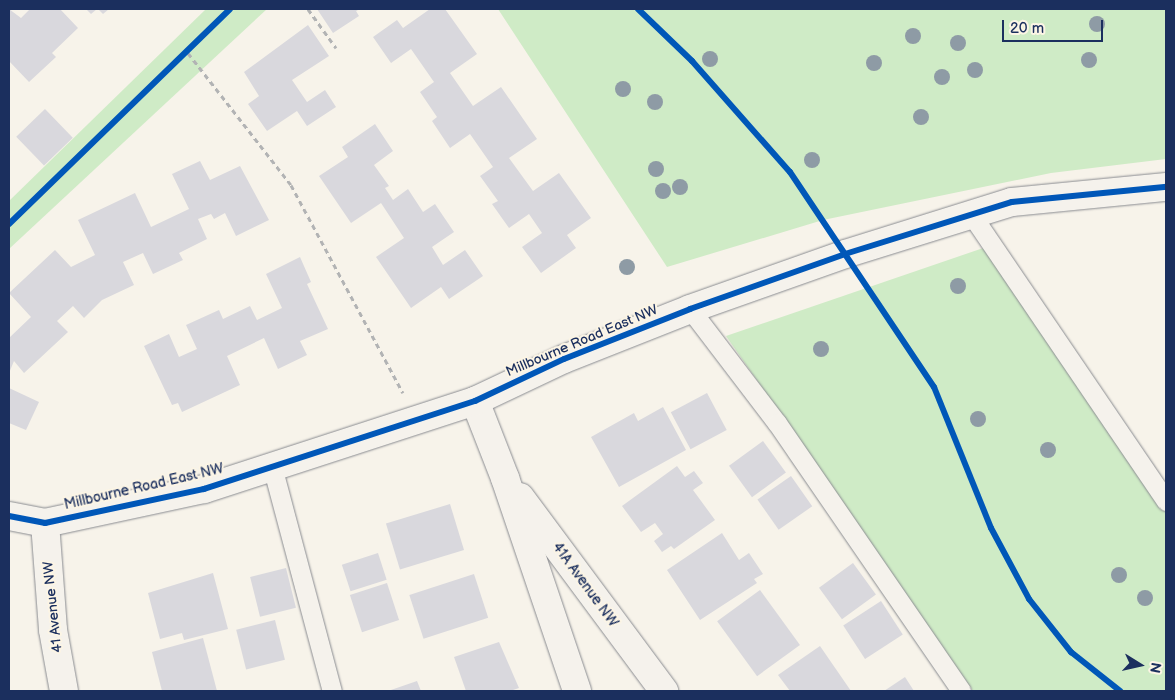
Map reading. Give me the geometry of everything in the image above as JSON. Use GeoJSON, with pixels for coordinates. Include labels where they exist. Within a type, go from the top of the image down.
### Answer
{"type":"FeatureCollection","features":[{"type":"Feature","properties":{"kind":"street","name":"Millbourne Road East NW"},"geometry":{"type":"LineString","coordinates":[[9,516],[45,523],[204,489],[475,401],[564,360],[690,309],[970,214],[1012,202],[1166,187]]}},
{"type":"Feature","properties":{"kind":"street","name":"41A Avenue NW"},"geometry":{"type":"LineString","coordinates":[[475,401],[505,478],[577,691]]}},
{"type":"Feature","properties":{"kind":"street","name":"41A Avenue NW"},"geometry":{"type":"LineString","coordinates":[[505,478],[664,691]]}},
{"type":"Feature","properties":{"kind":"street","name":"41 Avenue NW"},"geometry":{"type":"LineString","coordinates":[[45,523],[53,630],[64,691]]}},
{"type":"Feature","properties":{"kind":"lane"},"geometry":{"type":"LineString","coordinates":[[970,214],[1166,502]]}},
{"type":"Feature","properties":{"kind":"lane"},"geometry":{"type":"LineString","coordinates":[[690,309],[777,423],[961,691]]}},
{"type":"Feature","properties":{"kind":"lane"},"geometry":{"type":"LineString","coordinates":[[272,466],[332,691]]}},
{"type":"Feature","properties":{"kind":"path"},"geometry":{"type":"LineString","coordinates":[[308,9],[336,48]]}},
{"type":"Feature","properties":{"kind":"path"},"geometry":{"type":"LineString","coordinates":[[180,59],[194,46]]}},
{"type":"Feature","properties":{"kind":"path"},"geometry":{"type":"LineString","coordinates":[[188,52],[291,185],[417,420]]}},
{"type":"Feature","properties":{"kind":"green space"},"geometry":{"type":"Polygon","coordinates":[[[206,9],[267,9],[9,249],[9,201],[206,9]]]}},
{"type":"Feature","properties":{"kind":"green space"},"geometry":{"type":"Polygon","coordinates":[[[498,9],[1166,9],[1166,159],[1051,173],[823,220],[667,267],[498,9]]]}},
{"type":"Feature","properties":{"kind":"green space"},"geometry":{"type":"Polygon","coordinates":[[[992,245],[1166,501],[1166,691],[973,691],[726,336],[992,245]]]}},
{"type":"Feature","properties":{"kind":"building"},"geometry":{"type":"Polygon","coordinates":[[[9,9],[21,18],[30,9],[60,9],[78,28],[52,53],[56,57],[29,82],[9,61],[9,9]]]}},
{"type":"Feature","properties":{"kind":"building"},"geometry":{"type":"Polygon","coordinates":[[[86,9],[97,9],[91,14],[86,9]]]}},
{"type":"Feature","properties":{"kind":"building"},"geometry":{"type":"Polygon","coordinates":[[[98,9],[109,9],[103,14],[98,9]]]}},
{"type":"Feature","properties":{"kind":"building"},"geometry":{"type":"Polygon","coordinates":[[[317,9],[360,9],[356,11],[359,16],[333,33],[317,9]]]}},
{"type":"Feature","properties":{"kind":"building"},"geometry":{"type":"Polygon","coordinates":[[[430,9],[445,9],[477,54],[450,73],[473,106],[501,87],[537,139],[509,158],[533,191],[559,173],[591,218],[567,235],[576,248],[541,273],[522,247],[542,233],[529,214],[509,228],[492,204],[498,201],[480,176],[493,167],[470,134],[450,148],[432,121],[437,117],[420,92],[434,82],[411,49],[391,63],[373,37],[397,20],[403,28],[430,9]]]}},
{"type":"Feature","properties":{"kind":"building"},"geometry":{"type":"Polygon","coordinates":[[[308,25],[329,56],[292,80],[307,102],[325,90],[336,107],[307,126],[297,111],[267,131],[248,104],[259,96],[244,72],[308,25]]]}},
{"type":"Feature","properties":{"kind":"building"},"geometry":{"type":"Polygon","coordinates":[[[45,109],[73,138],[44,166],[16,137],[45,109]]]}},
{"type":"Feature","properties":{"kind":"building"},"geometry":{"type":"Polygon","coordinates":[[[375,124],[393,151],[374,165],[389,186],[385,188],[393,200],[408,189],[423,212],[435,204],[454,232],[432,247],[443,265],[465,250],[483,276],[449,299],[441,287],[411,308],[376,257],[404,238],[381,203],[351,223],[319,176],[348,157],[342,147],[375,124]]]}},
{"type":"Feature","properties":{"kind":"building"},"geometry":{"type":"Polygon","coordinates":[[[200,161],[210,180],[240,166],[269,220],[236,236],[225,213],[214,219],[211,214],[198,219],[207,239],[179,253],[183,260],[153,274],[143,253],[123,262],[134,285],[102,300],[84,318],[73,306],[57,321],[68,332],[24,373],[14,361],[9,373],[9,338],[31,317],[9,293],[55,250],[71,267],[95,255],[78,220],[135,193],[151,227],[189,209],[172,174],[200,161]]]}},
{"type":"Feature","properties":{"kind":"building"},"geometry":{"type":"Polygon","coordinates":[[[300,257],[311,282],[307,284],[328,329],[300,341],[307,355],[278,369],[264,338],[227,356],[240,385],[182,412],[178,403],[172,405],[144,346],[169,334],[179,357],[197,349],[186,325],[219,310],[223,319],[250,306],[257,320],[282,308],[266,274],[300,257]]]}},
{"type":"Feature","properties":{"kind":"building"},"geometry":{"type":"Polygon","coordinates":[[[9,388],[39,402],[26,430],[9,423],[9,388]]]}},
{"type":"Feature","properties":{"kind":"building"},"geometry":{"type":"Polygon","coordinates":[[[707,393],[727,430],[691,449],[671,412],[707,393]]]}},
{"type":"Feature","properties":{"kind":"building"},"geometry":{"type":"Polygon","coordinates":[[[663,407],[686,450],[619,487],[591,437],[634,413],[638,421],[663,407]]]}},
{"type":"Feature","properties":{"kind":"building"},"geometry":{"type":"Polygon","coordinates":[[[763,441],[786,473],[752,497],[729,466],[763,441]]]}},
{"type":"Feature","properties":{"kind":"building"},"geometry":{"type":"Polygon","coordinates":[[[677,466],[685,477],[694,471],[703,483],[693,490],[715,520],[674,549],[671,546],[662,552],[654,541],[663,534],[655,523],[641,532],[622,506],[677,466]]]}},
{"type":"Feature","properties":{"kind":"building"},"geometry":{"type":"Polygon","coordinates":[[[791,476],[812,506],[779,530],[757,500],[791,476]]]}},
{"type":"Feature","properties":{"kind":"building"},"geometry":{"type":"Polygon","coordinates":[[[450,504],[464,550],[400,569],[386,524],[450,504]]]}},
{"type":"Feature","properties":{"kind":"building"},"geometry":{"type":"Polygon","coordinates":[[[722,533],[739,560],[749,553],[763,574],[754,579],[757,583],[700,620],[667,570],[722,533]]]}},
{"type":"Feature","properties":{"kind":"building"},"geometry":{"type":"Polygon","coordinates":[[[378,553],[387,580],[351,591],[342,565],[378,553]]]}},
{"type":"Feature","properties":{"kind":"building"},"geometry":{"type":"Polygon","coordinates":[[[853,563],[876,595],[842,619],[819,588],[853,563]]]}},
{"type":"Feature","properties":{"kind":"building"},"geometry":{"type":"Polygon","coordinates":[[[286,568],[296,608],[260,617],[250,577],[286,568]]]}},
{"type":"Feature","properties":{"kind":"building"},"geometry":{"type":"Polygon","coordinates":[[[213,573],[228,629],[184,640],[182,633],[160,639],[148,593],[213,573]]]}},
{"type":"Feature","properties":{"kind":"building"},"geometry":{"type":"Polygon","coordinates":[[[474,574],[488,618],[424,639],[409,595],[474,574]]]}},
{"type":"Feature","properties":{"kind":"building"},"geometry":{"type":"Polygon","coordinates":[[[387,583],[399,620],[362,632],[350,595],[387,583]]]}},
{"type":"Feature","properties":{"kind":"building"},"geometry":{"type":"Polygon","coordinates":[[[760,590],[800,645],[757,676],[717,621],[760,590]]]}},
{"type":"Feature","properties":{"kind":"building"},"geometry":{"type":"Polygon","coordinates":[[[881,601],[903,635],[865,659],[843,626],[881,601]]]}},
{"type":"Feature","properties":{"kind":"building"},"geometry":{"type":"Polygon","coordinates":[[[275,620],[285,660],[246,669],[236,630],[275,620]]]}},
{"type":"Feature","properties":{"kind":"building"},"geometry":{"type":"Polygon","coordinates":[[[203,638],[217,691],[162,691],[152,652],[203,638]]]}},
{"type":"Feature","properties":{"kind":"building"},"geometry":{"type":"Polygon","coordinates":[[[499,642],[519,688],[510,691],[466,691],[454,657],[499,642]]]}},
{"type":"Feature","properties":{"kind":"building"},"geometry":{"type":"Polygon","coordinates":[[[820,646],[851,691],[790,691],[778,675],[820,646]]]}},
{"type":"Feature","properties":{"kind":"building"},"geometry":{"type":"Polygon","coordinates":[[[905,677],[914,691],[884,691],[905,677]]]}},
{"type":"Feature","properties":{"kind":"building"},"geometry":{"type":"Polygon","coordinates":[[[417,681],[421,691],[388,691],[417,681]]]}},
{"type":"Feature","properties":{"kind":"cycle path"},"geometry":{"type":"LineString","coordinates":[[9,224],[230,9]]}},
{"type":"Feature","properties":{"kind":"cycle path"},"geometry":{"type":"LineString","coordinates":[[638,9],[692,61],[790,172],[934,387],[991,528],[1029,599],[1071,652],[1120,691]]}},
{"type":"Feature","properties":{"kind":"cycle path"},"geometry":{"type":"LineString","coordinates":[[9,516],[45,523],[204,489],[475,401],[564,359],[690,309],[845,254],[1012,202],[1166,187]]}}]}
